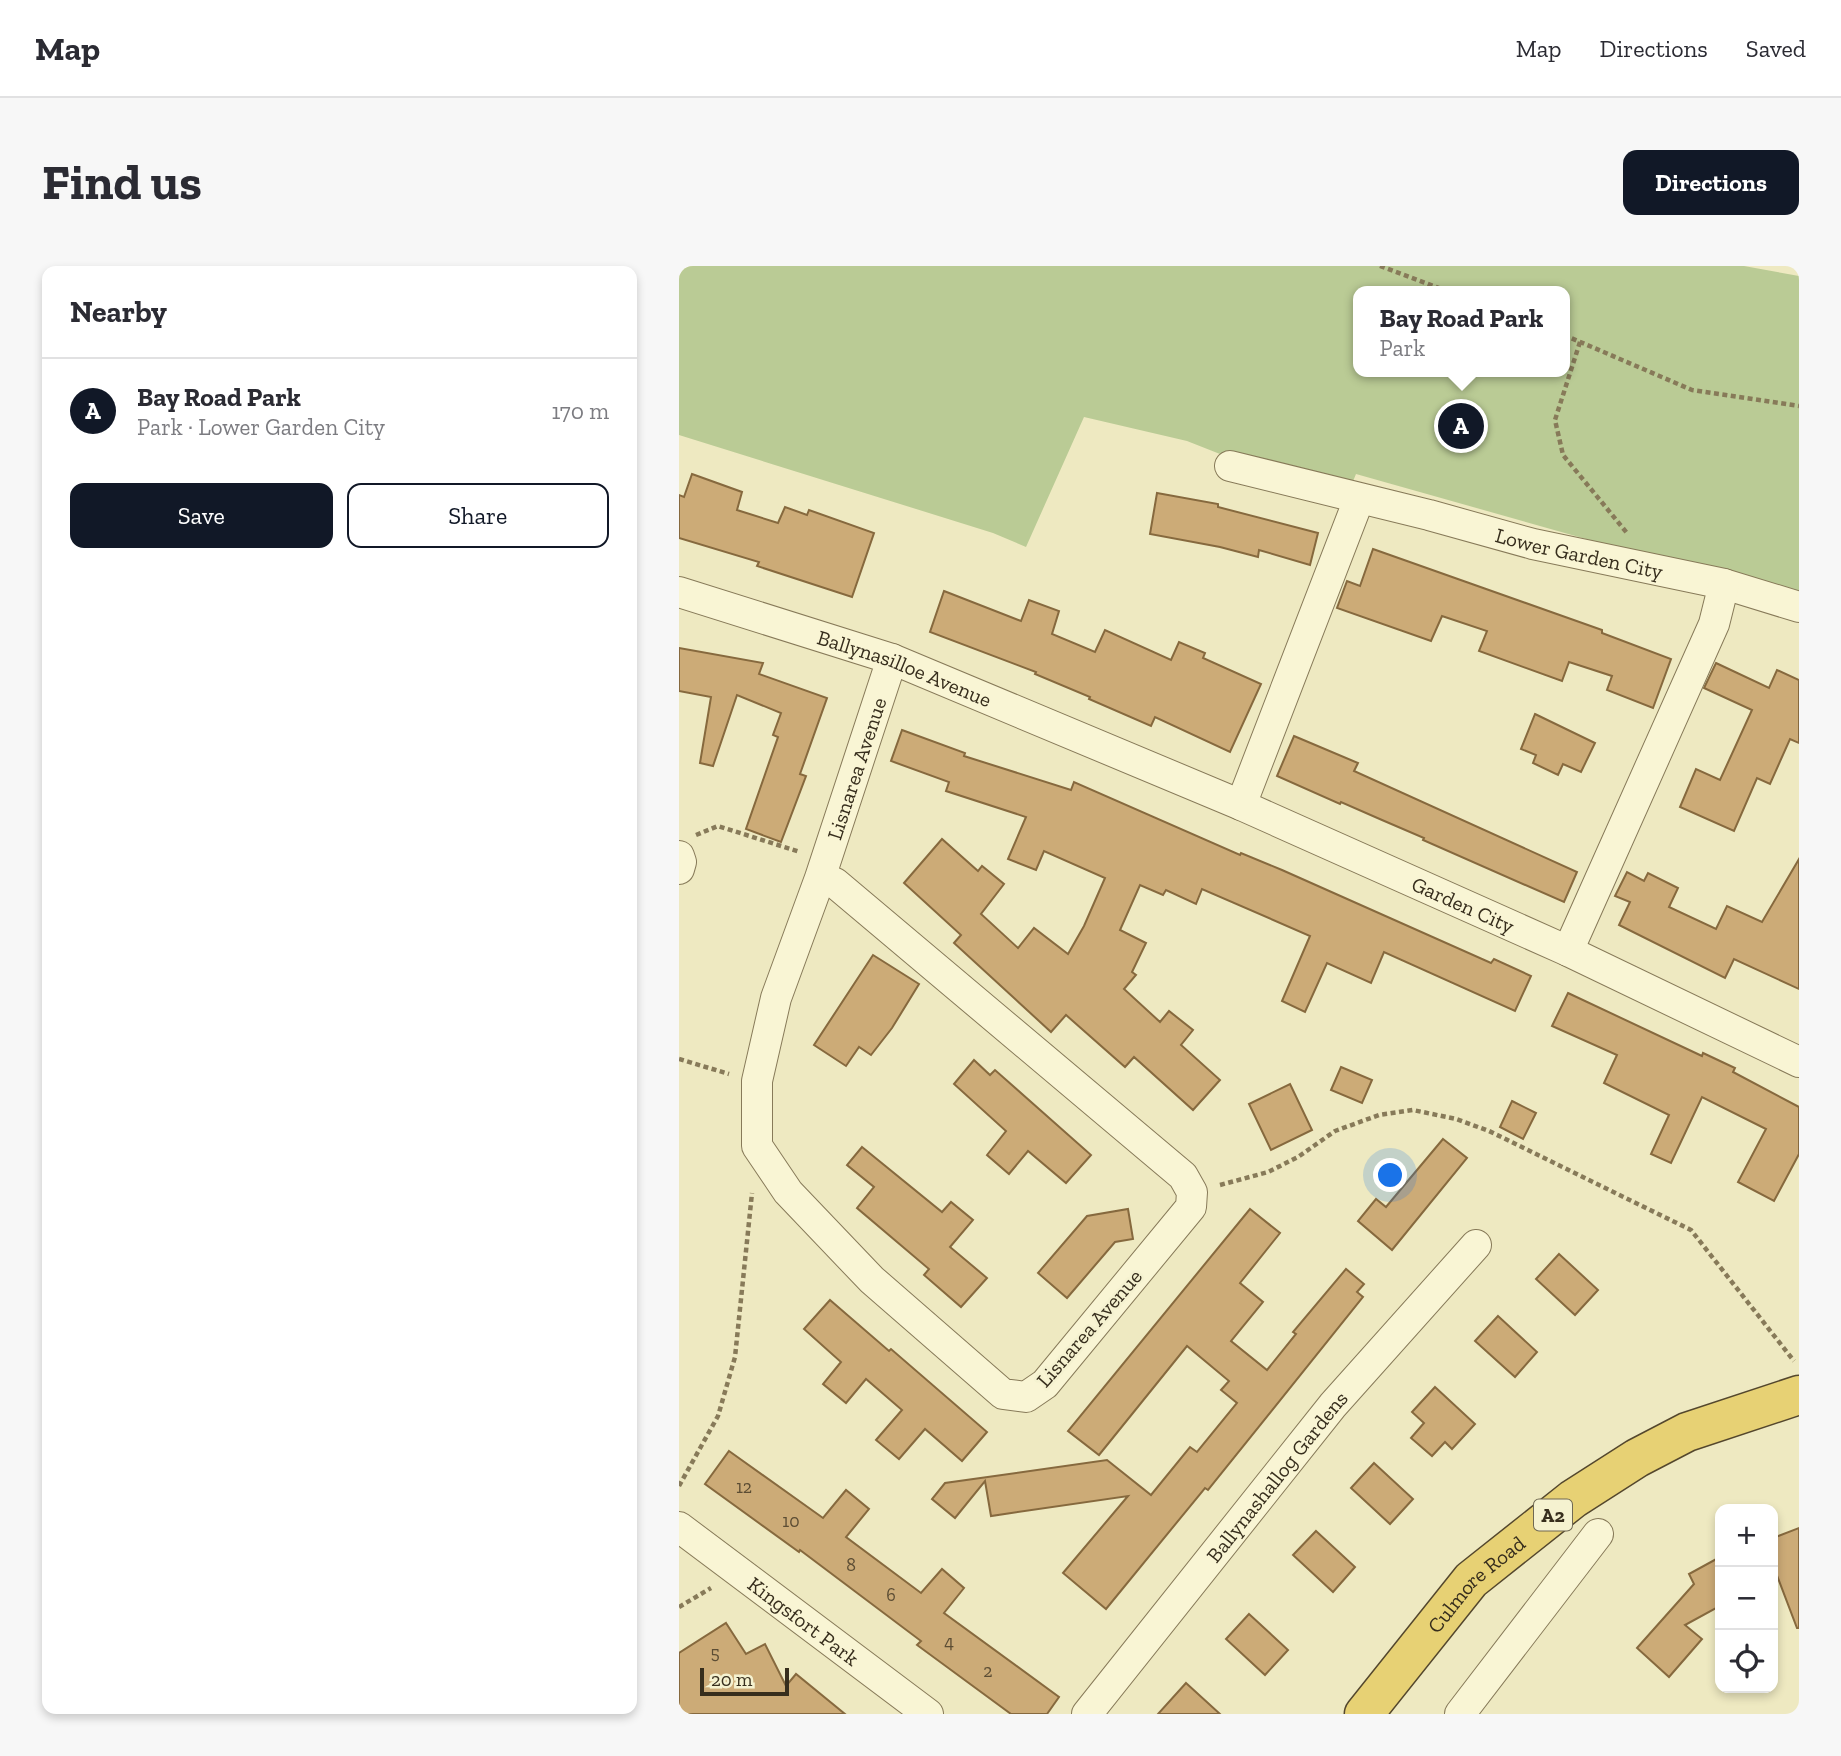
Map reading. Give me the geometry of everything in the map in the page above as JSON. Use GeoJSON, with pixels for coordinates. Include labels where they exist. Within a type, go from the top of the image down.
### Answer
{"type":"FeatureCollection","features":[{"type":"Feature","properties":{"kind":"highway","name":"Culmore Road"},"geometry":{"type":"LineString","coordinates":[[1377,1710],[1471,1580],[1573,1499],[1637,1458],[1687,1432],[1799,1395]]}},
{"type":"Feature","properties":{"kind":"street","name":"Lower Garden City"},"geometry":{"type":"LineString","coordinates":[[1230,466],[1429,515],[1533,544],[1724,584],[1799,607]]}},
{"type":"Feature","properties":{"kind":"street"},"geometry":{"type":"LineString","coordinates":[[1241,805],[1359,499]]}},
{"type":"Feature","properties":{"kind":"street"},"geometry":{"type":"LineString","coordinates":[[1568,951],[1714,624],[1724,584]]}},
{"type":"Feature","properties":{"kind":"street","name":"Ballynasilloe Avenue"},"geometry":{"type":"LineString","coordinates":[[679,592],[892,659],[1123,757]]}},
{"type":"Feature","properties":{"kind":"street","name":"Lisnarea Avenue"},"geometry":{"type":"LineString","coordinates":[[892,659],[823,869],[776,998],[757,1081],[757,1146],[788,1192],[872,1280],[1003,1394],[1026,1397],[1045,1384],[1119,1296],[1191,1207],[1192,1192]]}},
{"type":"Feature","properties":{"kind":"street","name":"Garden City"},"geometry":{"type":"LineString","coordinates":[[1123,757],[1241,805],[1568,951],[1799,1062]]}},
{"type":"Feature","properties":{"kind":"street"},"geometry":{"type":"LineString","coordinates":[[679,870],[684,847]]}},
{"type":"Feature","properties":{"kind":"street"},"geometry":{"type":"LineString","coordinates":[[823,869],[835,883],[1183,1176],[1192,1192]]}},
{"type":"Feature","properties":{"kind":"street","name":"Ballynashallog Gardens"},"geometry":{"type":"LineString","coordinates":[[1087,1714],[1333,1405],[1476,1245]]}},
{"type":"Feature","properties":{"kind":"street"},"geometry":{"type":"LineString","coordinates":[[1460,1714],[1598,1534]]}},
{"type":"Feature","properties":{"kind":"street","name":"Kingsfort Park"},"geometry":{"type":"LineString","coordinates":[[684,1539],[928,1714]]}},
{"type":"Feature","properties":{"kind":"path"},"geometry":{"type":"LineString","coordinates":[[1380,266],[1434,286]]}},
{"type":"Feature","properties":{"kind":"path"},"geometry":{"type":"LineString","coordinates":[[1570,338],[1692,390],[1799,406]]}},
{"type":"Feature","properties":{"kind":"path"},"geometry":{"type":"LineString","coordinates":[[1570,373],[1580,342]]}},
{"type":"Feature","properties":{"kind":"path"},"geometry":{"type":"LineString","coordinates":[[1569,377],[1555,420],[1563,455],[1645,555],[1651,567]]}},
{"type":"Feature","properties":{"kind":"path"},"geometry":{"type":"LineString","coordinates":[[684,847],[718,826],[823,869]]}},
{"type":"Feature","properties":{"kind":"path"},"geometry":{"type":"LineString","coordinates":[[679,1059],[757,1081]]}},
{"type":"Feature","properties":{"kind":"path"},"geometry":{"type":"LineString","coordinates":[[1192,1192],[1268,1172],[1298,1157],[1335,1131],[1379,1115],[1413,1110],[1455,1119],[1489,1131],[1691,1230],[1799,1368]]}},
{"type":"Feature","properties":{"kind":"path"},"geometry":{"type":"LineString","coordinates":[[679,1486],[718,1416],[735,1357],[757,1146]]}},
{"type":"Feature","properties":{"kind":"green space"},"geometry":{"type":"Polygon","coordinates":[[[679,266],[1744,266],[1799,276],[1799,599],[1356,474],[1344,503],[1187,441],[1084,417],[1026,547],[993,533],[679,435],[679,266]]]}},
{"type":"Feature","properties":{"kind":"building"},"geometry":{"type":"Polygon","coordinates":[[[692,474],[742,492],[737,510],[778,523],[785,507],[807,515],[809,510],[874,533],[852,597],[757,566],[759,562],[679,538],[679,495],[684,497],[692,474]]]}},
{"type":"Feature","properties":{"kind":"building"},"geometry":{"type":"Polygon","coordinates":[[[1157,493],[1218,504],[1218,507],[1318,533],[1310,565],[1259,550],[1258,557],[1150,534],[1157,493]]]}},
{"type":"Feature","properties":{"kind":"building"},"geometry":{"type":"Polygon","coordinates":[[[1373,549],[1602,630],[1602,633],[1671,659],[1653,708],[1607,690],[1612,676],[1569,662],[1562,681],[1479,651],[1487,631],[1442,616],[1431,641],[1337,608],[1347,581],[1360,586],[1373,549]]]}},
{"type":"Feature","properties":{"kind":"building"},"geometry":{"type":"Polygon","coordinates":[[[944,591],[1021,621],[1029,600],[1059,611],[1052,634],[1095,652],[1105,630],[1171,660],[1179,642],[1205,653],[1203,658],[1261,684],[1230,752],[1155,717],[1151,726],[1035,674],[1036,672],[930,632],[944,591]]]}},
{"type":"Feature","properties":{"kind":"building"},"geometry":{"type":"Polygon","coordinates":[[[679,648],[763,663],[759,674],[827,698],[800,774],[806,776],[781,842],[746,829],[778,737],[773,735],[781,713],[737,695],[713,766],[700,763],[711,697],[679,691],[679,648]]]}},
{"type":"Feature","properties":{"kind":"building"},"geometry":{"type":"Polygon","coordinates":[[[1716,663],[1769,688],[1777,670],[1799,680],[1799,743],[1790,739],[1770,784],[1757,778],[1734,831],[1680,807],[1696,769],[1720,780],[1752,710],[1704,688],[1716,663]]]}},
{"type":"Feature","properties":{"kind":"building"},"geometry":{"type":"Polygon","coordinates":[[[1535,714],[1595,743],[1581,772],[1563,764],[1558,775],[1533,763],[1536,755],[1521,749],[1535,714]]]}},
{"type":"Feature","properties":{"kind":"building"},"geometry":{"type":"Polygon","coordinates":[[[902,730],[965,753],[964,756],[1071,790],[1074,782],[1491,963],[1494,959],[1531,976],[1515,1011],[1384,952],[1371,983],[1327,963],[1305,1012],[1282,1001],[1310,936],[1202,889],[1196,904],[1166,890],[1163,895],[1140,885],[1120,930],[1146,943],[1132,972],[1136,975],[1124,989],[1160,1022],[1169,1011],[1193,1030],[1181,1045],[1220,1080],[1193,1110],[1134,1057],[1125,1067],[1066,1015],[1051,1032],[954,943],[961,935],[904,883],[942,839],[978,871],[982,866],[1004,884],[981,914],[1018,948],[1034,928],[1068,954],[1084,926],[1105,878],[1044,851],[1036,870],[1008,859],[1026,817],[946,791],[949,782],[891,761],[902,730]]]}},
{"type":"Feature","properties":{"kind":"building"},"geometry":{"type":"Polygon","coordinates":[[[1294,736],[1358,763],[1354,771],[1577,872],[1564,902],[1423,840],[1424,838],[1277,776],[1294,736]]]}},
{"type":"Feature","properties":{"kind":"building"},"geometry":{"type":"Polygon","coordinates":[[[1799,859],[1799,989],[1734,959],[1725,978],[1619,925],[1630,902],[1615,896],[1627,872],[1644,881],[1648,873],[1678,888],[1669,907],[1716,929],[1727,906],[1762,922],[1799,859]]]}},
{"type":"Feature","properties":{"kind":"building"},"geometry":{"type":"Polygon","coordinates":[[[873,955],[919,984],[892,1028],[871,1055],[859,1047],[846,1066],[814,1045],[873,955]]]}},
{"type":"Feature","properties":{"kind":"building"},"geometry":{"type":"Polygon","coordinates":[[[1568,993],[1702,1056],[1703,1053],[1735,1068],[1733,1072],[1799,1107],[1799,1154],[1774,1201],[1738,1182],[1766,1129],[1702,1097],[1671,1163],[1651,1154],[1669,1115],[1604,1083],[1617,1055],[1552,1026],[1568,993]]]}},
{"type":"Feature","properties":{"kind":"building"},"geometry":{"type":"Polygon","coordinates":[[[974,1060],[990,1075],[995,1070],[1091,1155],[1066,1183],[1028,1151],[1009,1174],[987,1155],[1006,1131],[954,1084],[974,1060]]]}},
{"type":"Feature","properties":{"kind":"building"},"geometry":{"type":"Polygon","coordinates":[[[1341,1067],[1372,1080],[1362,1103],[1331,1090],[1341,1067]]]}},
{"type":"Feature","properties":{"kind":"building"},"geometry":{"type":"Polygon","coordinates":[[[1290,1084],[1312,1130],[1271,1150],[1249,1104],[1290,1084]]]}},
{"type":"Feature","properties":{"kind":"building"},"geometry":{"type":"Polygon","coordinates":[[[1512,1101],[1536,1113],[1523,1139],[1500,1127],[1512,1101]]]}},
{"type":"Feature","properties":{"kind":"building"},"geometry":{"type":"Polygon","coordinates":[[[1443,1139],[1467,1158],[1392,1250],[1358,1221],[1376,1199],[1386,1207],[1443,1139]]]}},
{"type":"Feature","properties":{"kind":"building"},"geometry":{"type":"Polygon","coordinates":[[[862,1147],[942,1212],[951,1202],[973,1220],[950,1247],[987,1278],[961,1307],[924,1275],[929,1269],[857,1208],[874,1187],[847,1165],[862,1147]]]}},
{"type":"Feature","properties":{"kind":"building"},"geometry":{"type":"Polygon","coordinates":[[[1128,1209],[1133,1239],[1115,1242],[1067,1298],[1038,1273],[1087,1216],[1128,1209]]]}},
{"type":"Feature","properties":{"kind":"building"},"geometry":{"type":"Polygon","coordinates":[[[1250,1209],[1280,1233],[1240,1283],[1263,1302],[1231,1341],[1267,1370],[1296,1334],[1293,1332],[1346,1269],[1364,1284],[1357,1292],[1363,1297],[1208,1490],[1205,1488],[1106,1609],[1063,1573],[1128,1496],[991,1516],[985,1481],[955,1518],[932,1499],[945,1483],[1107,1460],[1151,1495],[1190,1447],[1197,1452],[1237,1403],[1221,1390],[1229,1381],[1187,1346],[1099,1455],[1068,1431],[1250,1209]]]}},
{"type":"Feature","properties":{"kind":"building"},"geometry":{"type":"Polygon","coordinates":[[[1559,1254],[1598,1290],[1575,1315],[1536,1279],[1559,1254]]]}},
{"type":"Feature","properties":{"kind":"building"},"geometry":{"type":"Polygon","coordinates":[[[830,1300],[987,1432],[962,1461],[925,1429],[899,1459],[876,1440],[902,1410],[866,1379],[846,1403],[823,1384],[841,1362],[804,1329],[830,1300]]]}},
{"type":"Feature","properties":{"kind":"building"},"geometry":{"type":"Polygon","coordinates":[[[1498,1316],[1537,1352],[1515,1377],[1475,1341],[1498,1316]]]}},
{"type":"Feature","properties":{"kind":"building"},"geometry":{"type":"Polygon","coordinates":[[[1435,1387],[1475,1424],[1452,1449],[1445,1442],[1432,1456],[1411,1438],[1424,1423],[1412,1412],[1435,1387]]]}},
{"type":"Feature","properties":{"kind":"building"},"geometry":{"type":"Polygon","coordinates":[[[729,1451],[823,1518],[846,1490],[869,1509],[846,1537],[921,1593],[942,1569],[964,1588],[944,1613],[1059,1697],[1047,1714],[1011,1714],[917,1645],[921,1641],[800,1550],[799,1552],[705,1484],[729,1451]]]}},
{"type":"Feature","properties":{"kind":"building"},"geometry":{"type":"Polygon","coordinates":[[[1374,1463],[1413,1499],[1390,1524],[1351,1488],[1374,1463]]]}},
{"type":"Feature","properties":{"kind":"building"},"geometry":{"type":"Polygon","coordinates":[[[1799,1528],[1799,1628],[1778,1578],[1778,1536],[1799,1528]]]}},
{"type":"Feature","properties":{"kind":"building"},"geometry":{"type":"Polygon","coordinates":[[[1316,1531],[1355,1567],[1333,1592],[1293,1555],[1316,1531]]]}},
{"type":"Feature","properties":{"kind":"building"},"geometry":{"type":"Polygon","coordinates":[[[1715,1560],[1715,1609],[1685,1625],[1702,1639],[1669,1677],[1637,1648],[1694,1584],[1689,1574],[1715,1560]]]}},
{"type":"Feature","properties":{"kind":"building"},"geometry":{"type":"Polygon","coordinates":[[[1249,1614],[1288,1650],[1265,1675],[1226,1639],[1249,1614]]]}},
{"type":"Feature","properties":{"kind":"building"},"geometry":{"type":"Polygon","coordinates":[[[726,1623],[746,1654],[765,1644],[786,1686],[796,1674],[845,1714],[679,1714],[679,1653],[726,1623]]]}},
{"type":"Feature","properties":{"kind":"building"},"geometry":{"type":"Polygon","coordinates":[[[1186,1683],[1220,1714],[1158,1714],[1186,1683]]]}},
{"type":"Feature","properties":{"kind":"place","name":"Bay Road Park"},"geometry":{"type":"Point","coordinates":[1461,426]}}]}
